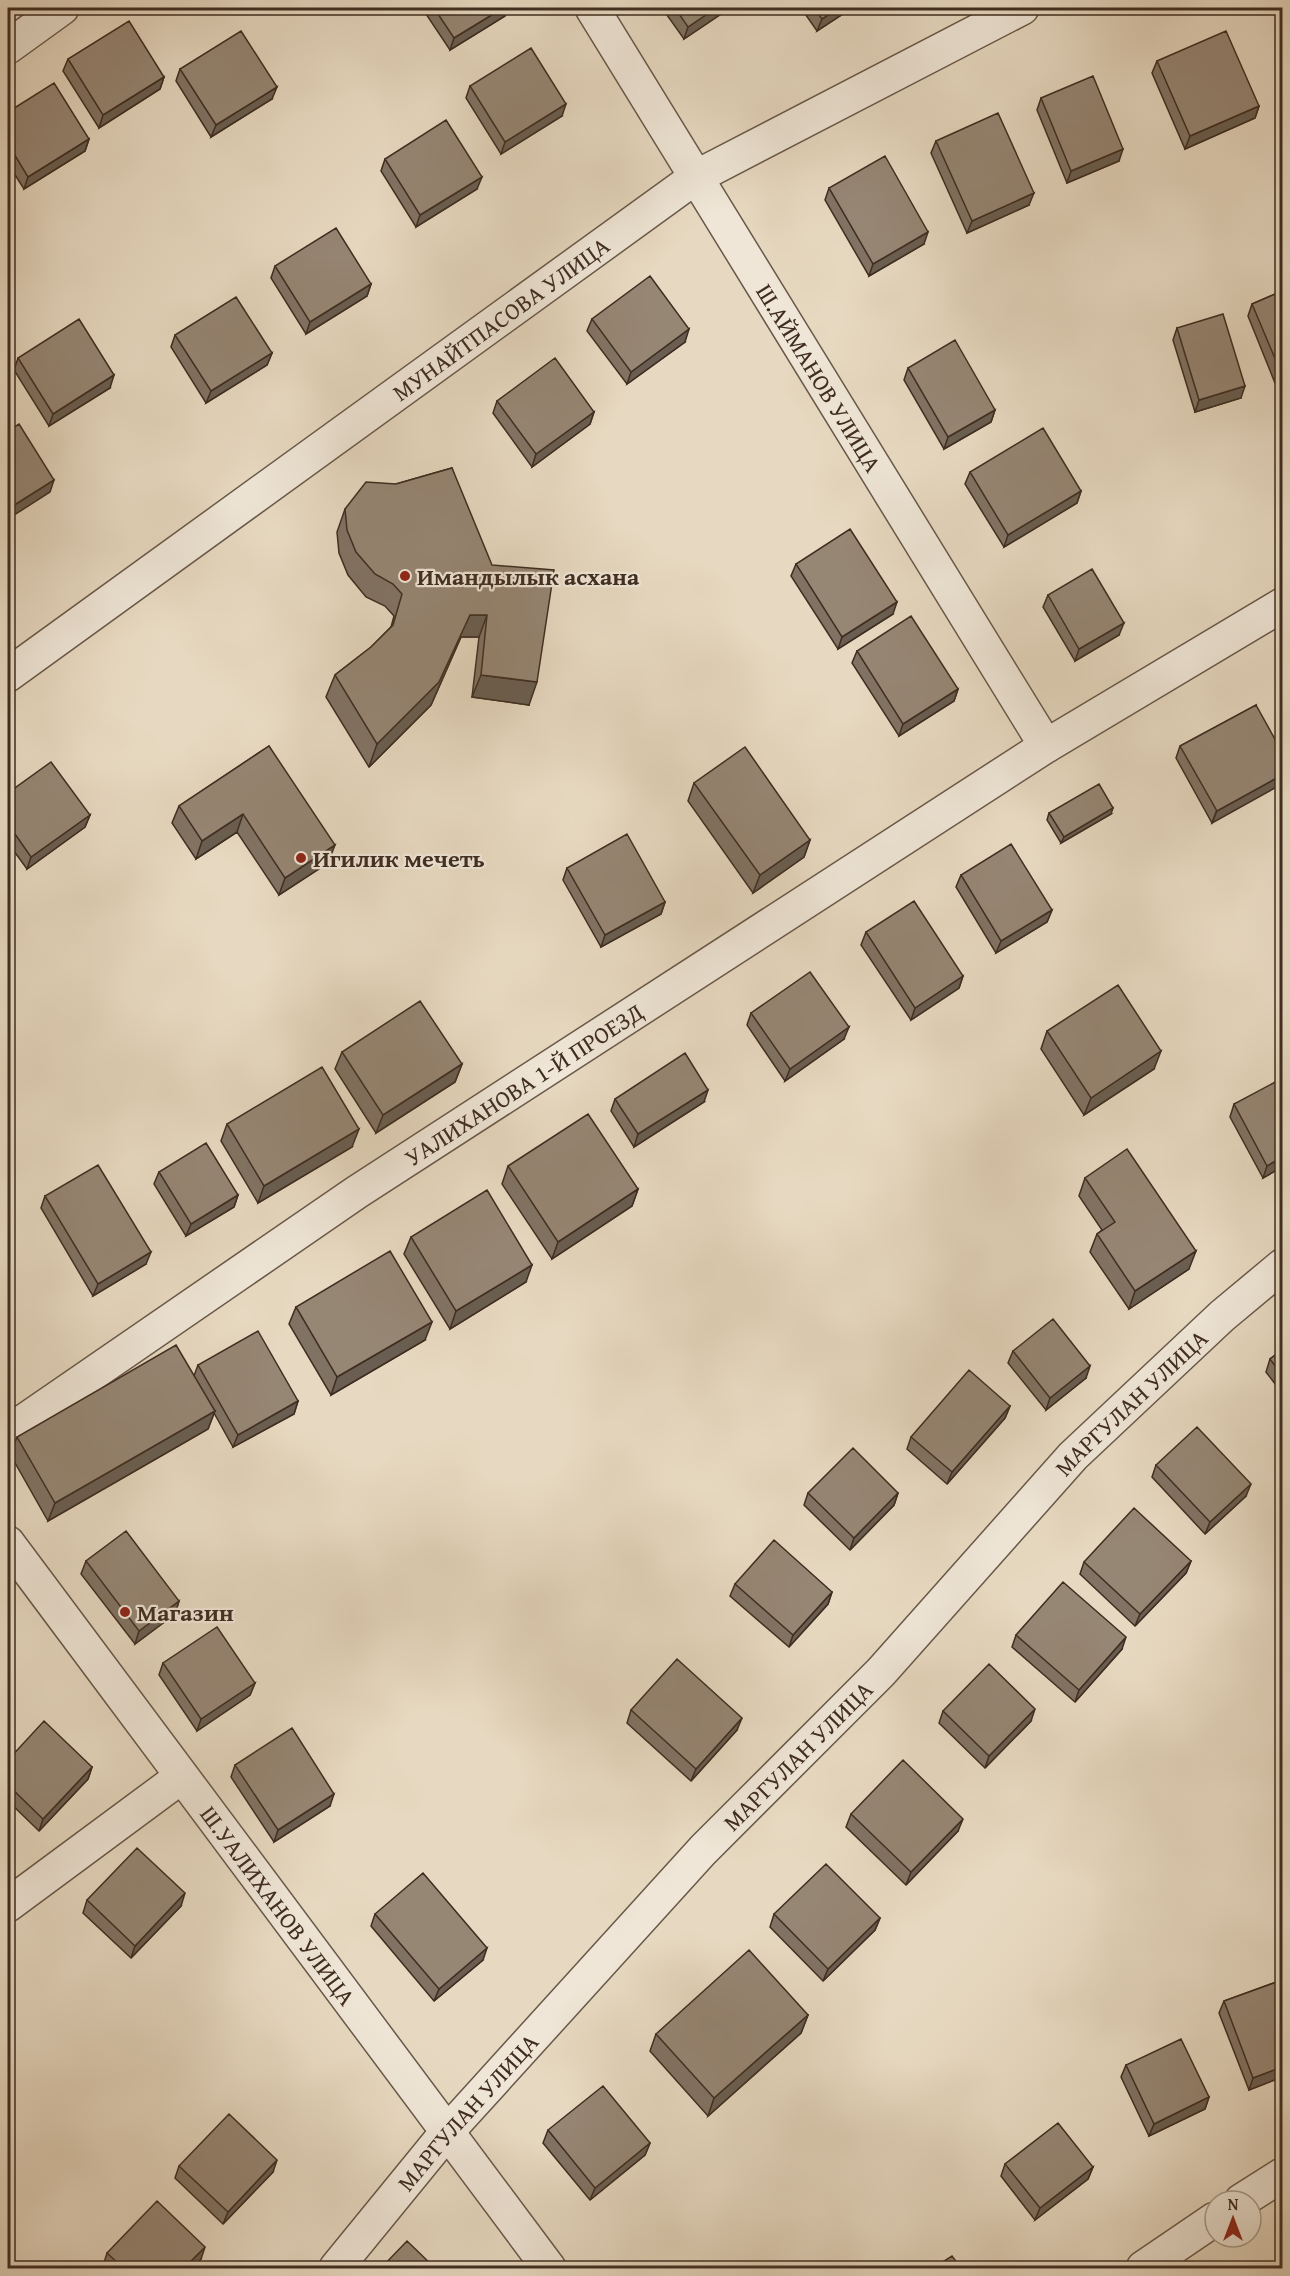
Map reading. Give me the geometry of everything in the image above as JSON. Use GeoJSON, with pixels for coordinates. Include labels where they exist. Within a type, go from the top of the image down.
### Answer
{"type":"FeatureCollection","features":[{"type":"Feature","properties":{"kind":"street"},"geometry":{"type":"LineString","coordinates":[[8,46],[62,8]]}},
{"type":"Feature","properties":{"kind":"street","name":"Ш.АЙМАНОВ УЛИЦА"},"geometry":{"type":"LineString","coordinates":[[592,8],[1046,746]]}},
{"type":"Feature","properties":{"kind":"street","name":"МУНАЙТПАСОВА УЛИЦА"},"geometry":{"type":"LineString","coordinates":[[8,675],[696,177],[1022,8]]}},
{"type":"Feature","properties":{"kind":"street","name":"УАЛИХАНОВА 1-Й ПРОЕЗД"},"geometry":{"type":"LineString","coordinates":[[8,1432],[357,1192],[1046,746],[1282,605]]}},
{"type":"Feature","properties":{"kind":"street","name":"МАРГУЛАН УЛИЦА"},"geometry":{"type":"LineString","coordinates":[[336,2268],[447,2132],[703,1850],[881,1672],[1072,1456],[1221,1316],[1282,1266]]}},
{"type":"Feature","properties":{"kind":"street","name":"Ш.УАЛИХАНОВ УЛИЦА"},"geometry":{"type":"LineString","coordinates":[[8,1542],[181,1778],[549,2268]]}},
{"type":"Feature","properties":{"kind":"street"},"geometry":{"type":"LineString","coordinates":[[8,1905],[181,1778]]}},
{"type":"Feature","properties":{"kind":"street"},"geometry":{"type":"LineString","coordinates":[[1260,2189],[1282,2175]]}},
{"type":"Feature","properties":{"kind":"street"},"geometry":{"type":"LineString","coordinates":[[1143,2268],[1203,2227]]}},
{"type":"Feature","properties":{"kind":"building"},"geometry":{"type":"Polygon","coordinates":[[[434,8],[503,8],[454,38],[434,8]]]}},
{"type":"Feature","properties":{"kind":"building"},"geometry":{"type":"Polygon","coordinates":[[[675,8],[716,8],[688,27],[675,8]]]}},
{"type":"Feature","properties":{"kind":"building"},"geometry":{"type":"Polygon","coordinates":[[[814,8],[839,8],[822,19],[814,8]]]}},
{"type":"Feature","properties":{"kind":"building"},"geometry":{"type":"Polygon","coordinates":[[[129,21],[164,77],[103,115],[68,59],[129,21]]]}},
{"type":"Feature","properties":{"kind":"building"},"geometry":{"type":"Polygon","coordinates":[[[241,31],[277,87],[216,125],[180,69],[241,31]]]}},
{"type":"Feature","properties":{"kind":"building"},"geometry":{"type":"Polygon","coordinates":[[[1226,31],[1259,106],[1190,136],[1157,61],[1226,31]]]}},
{"type":"Feature","properties":{"kind":"building"},"geometry":{"type":"Polygon","coordinates":[[[531,48],[566,104],[505,142],[470,86],[531,48]]]}},
{"type":"Feature","properties":{"kind":"building"},"geometry":{"type":"Polygon","coordinates":[[[1093,76],[1123,149],[1071,171],[1041,98],[1093,76]]]}},
{"type":"Feature","properties":{"kind":"building"},"geometry":{"type":"Polygon","coordinates":[[[54,83],[89,139],[28,177],[8,144],[8,112],[54,83]]]}},
{"type":"Feature","properties":{"kind":"building"},"geometry":{"type":"Polygon","coordinates":[[[998,113],[1034,193],[972,221],[936,141],[998,113]]]}},
{"type":"Feature","properties":{"kind":"building"},"geometry":{"type":"Polygon","coordinates":[[[446,120],[482,177],[420,215],[385,159],[446,120]]]}},
{"type":"Feature","properties":{"kind":"building"},"geometry":{"type":"Polygon","coordinates":[[[885,156],[928,232],[873,264],[829,188],[885,156]]]}},
{"type":"Feature","properties":{"kind":"building"},"geometry":{"type":"Polygon","coordinates":[[[336,228],[371,284],[310,322],[275,266],[336,228]]]}},
{"type":"Feature","properties":{"kind":"building"},"geometry":{"type":"Polygon","coordinates":[[[650,276],[689,329],[631,372],[592,319],[650,276]]]}},
{"type":"Feature","properties":{"kind":"building"},"geometry":{"type":"Polygon","coordinates":[[[1282,291],[1282,375],[1252,304],[1282,291]]]}},
{"type":"Feature","properties":{"kind":"building"},"geometry":{"type":"Polygon","coordinates":[[[236,297],[272,353],[211,391],[175,335],[236,297]]]}},
{"type":"Feature","properties":{"kind":"building"},"geometry":{"type":"Polygon","coordinates":[[[1223,314],[1245,386],[1199,400],[1177,328],[1223,314]]]}},
{"type":"Feature","properties":{"kind":"building"},"geometry":{"type":"Polygon","coordinates":[[[79,319],[114,375],[53,414],[18,358],[79,319]]]}},
{"type":"Feature","properties":{"kind":"building"},"geometry":{"type":"Polygon","coordinates":[[[955,340],[995,410],[948,437],[908,368],[955,340]]]}},
{"type":"Feature","properties":{"kind":"building"},"geometry":{"type":"Polygon","coordinates":[[[555,358],[594,412],[536,454],[497,401],[555,358]]]}},
{"type":"Feature","properties":{"kind":"building"},"geometry":{"type":"Polygon","coordinates":[[[19,424],[54,480],[8,509],[8,431],[19,424]]]}},
{"type":"Feature","properties":{"kind":"building"},"geometry":{"type":"Polygon","coordinates":[[[1043,428],[1081,491],[1008,535],[970,472],[1043,428]]]}},
{"type":"Feature","properties":{"kind":"building"},"geometry":{"type":"Polygon","coordinates":[[[452,468],[492,565],[554,570],[537,682],[481,675],[487,615],[470,615],[439,682],[377,744],[335,675],[371,647],[393,625],[402,594],[393,584],[375,574],[356,552],[347,530],[345,509],[366,482],[396,484],[452,468]]]}},
{"type":"Feature","properties":{"kind":"building"},"geometry":{"type":"Polygon","coordinates":[[[850,529],[897,602],[842,637],[796,564],[850,529]]]}},
{"type":"Feature","properties":{"kind":"building"},"geometry":{"type":"Polygon","coordinates":[[[1092,569],[1124,623],[1079,649],[1048,595],[1092,569]]]}},
{"type":"Feature","properties":{"kind":"building"},"geometry":{"type":"Polygon","coordinates":[[[911,616],[958,689],[903,724],[857,651],[911,616]]]}},
{"type":"Feature","properties":{"kind":"building"},"geometry":{"type":"Polygon","coordinates":[[[1256,705],[1282,752],[1282,775],[1217,811],[1180,746],[1256,705]]]}},
{"type":"Feature","properties":{"kind":"building"},"geometry":{"type":"Polygon","coordinates":[[[269,746],[335,845],[285,878],[243,814],[202,841],[179,806],[269,746]]]}},
{"type":"Feature","properties":{"kind":"building"},"geometry":{"type":"Polygon","coordinates":[[[745,747],[810,840],[760,875],[694,783],[745,747]]]}},
{"type":"Feature","properties":{"kind":"building"},"geometry":{"type":"Polygon","coordinates":[[[51,762],[90,815],[31,857],[8,824],[8,793],[51,762]]]}},
{"type":"Feature","properties":{"kind":"building"},"geometry":{"type":"Polygon","coordinates":[[[1099,784],[1113,808],[1064,837],[1049,813],[1099,784]]]}},
{"type":"Feature","properties":{"kind":"building"},"geometry":{"type":"Polygon","coordinates":[[[627,834],[665,902],[605,935],[567,868],[627,834]]]}},
{"type":"Feature","properties":{"kind":"building"},"geometry":{"type":"Polygon","coordinates":[[[1011,844],[1052,910],[1001,941],[961,875],[1011,844]]]}},
{"type":"Feature","properties":{"kind":"building"},"geometry":{"type":"Polygon","coordinates":[[[914,901],[963,976],[915,1008],[866,932],[914,901]]]}},
{"type":"Feature","properties":{"kind":"building"},"geometry":{"type":"Polygon","coordinates":[[[810,972],[849,1027],[790,1069],[751,1013],[810,972]]]}},
{"type":"Feature","properties":{"kind":"building"},"geometry":{"type":"Polygon","coordinates":[[[1118,985],[1161,1051],[1091,1098],[1047,1031],[1118,985]]]}},
{"type":"Feature","properties":{"kind":"building"},"geometry":{"type":"Polygon","coordinates":[[[420,1001],[462,1064],[383,1115],[342,1052],[420,1001]]]}},
{"type":"Feature","properties":{"kind":"building"},"geometry":{"type":"Polygon","coordinates":[[[685,1053],[708,1090],[638,1134],[615,1099],[685,1053]]]}},
{"type":"Feature","properties":{"kind":"building"},"geometry":{"type":"Polygon","coordinates":[[[322,1067],[359,1129],[264,1186],[227,1124],[322,1067]]]}},
{"type":"Feature","properties":{"kind":"building"},"geometry":{"type":"Polygon","coordinates":[[[1279,1080],[1282,1085],[1282,1157],[1267,1166],[1234,1104],[1279,1080]]]}},
{"type":"Feature","properties":{"kind":"building"},"geometry":{"type":"Polygon","coordinates":[[[588,1114],[638,1189],[558,1242],[508,1166],[588,1114]]]}},
{"type":"Feature","properties":{"kind":"building"},"geometry":{"type":"Polygon","coordinates":[[[206,1143],[238,1195],[191,1224],[159,1172],[206,1143]]]}},
{"type":"Feature","properties":{"kind":"building"},"geometry":{"type":"Polygon","coordinates":[[[1127,1149],[1196,1251],[1135,1291],[1097,1234],[1115,1222],[1085,1178],[1127,1149]]]}},
{"type":"Feature","properties":{"kind":"building"},"geometry":{"type":"Polygon","coordinates":[[[98,1165],[151,1252],[98,1284],[45,1196],[98,1165]]]}},
{"type":"Feature","properties":{"kind":"building"},"geometry":{"type":"Polygon","coordinates":[[[487,1190],[532,1265],[456,1311],[411,1237],[487,1190]]]}},
{"type":"Feature","properties":{"kind":"building"},"geometry":{"type":"Polygon","coordinates":[[[390,1251],[432,1322],[337,1377],[296,1307],[390,1251]]]}},
{"type":"Feature","properties":{"kind":"building"},"geometry":{"type":"Polygon","coordinates":[[[1053,1319],[1090,1366],[1050,1398],[1013,1351],[1053,1319]]]}},
{"type":"Feature","properties":{"kind":"building"},"geometry":{"type":"Polygon","coordinates":[[[258,1331],[298,1401],[238,1435],[198,1365],[258,1331]]]}},
{"type":"Feature","properties":{"kind":"building"},"geometry":{"type":"Polygon","coordinates":[[[176,1345],[215,1411],[55,1503],[17,1437],[176,1345]]]}},
{"type":"Feature","properties":{"kind":"building"},"geometry":{"type":"Polygon","coordinates":[[[1282,1350],[1282,1375],[1270,1359],[1282,1350]]]}},
{"type":"Feature","properties":{"kind":"building"},"geometry":{"type":"Polygon","coordinates":[[[969,1370],[1010,1406],[952,1472],[911,1437],[969,1370]]]}},
{"type":"Feature","properties":{"kind":"building"},"geometry":{"type":"Polygon","coordinates":[[[1197,1427],[1251,1484],[1210,1522],[1156,1465],[1197,1427]]]}},
{"type":"Feature","properties":{"kind":"building"},"geometry":{"type":"Polygon","coordinates":[[[853,1448],[898,1493],[854,1538],[808,1493],[853,1448]]]}},
{"type":"Feature","properties":{"kind":"building"},"geometry":{"type":"Polygon","coordinates":[[[1134,1508],[1191,1561],[1140,1614],[1084,1562],[1134,1508]]]}},
{"type":"Feature","properties":{"kind":"building"},"geometry":{"type":"Polygon","coordinates":[[[126,1531],[179,1601],[139,1631],[86,1561],[126,1531]]]}},
{"type":"Feature","properties":{"kind":"building"},"geometry":{"type":"Polygon","coordinates":[[[774,1540],[832,1592],[793,1635],[735,1584],[774,1540]]]}},
{"type":"Feature","properties":{"kind":"building"},"geometry":{"type":"Polygon","coordinates":[[[1063,1582],[1126,1637],[1079,1690],[1016,1635],[1063,1582]]]}},
{"type":"Feature","properties":{"kind":"building"},"geometry":{"type":"Polygon","coordinates":[[[217,1627],[255,1683],[201,1719],[163,1663],[217,1627]]]}},
{"type":"Feature","properties":{"kind":"building"},"geometry":{"type":"Polygon","coordinates":[[[677,1659],[742,1718],[696,1769],[631,1710],[677,1659]]]}},
{"type":"Feature","properties":{"kind":"building"},"geometry":{"type":"Polygon","coordinates":[[[989,1664],[1035,1709],[989,1756],[943,1711],[989,1664]]]}},
{"type":"Feature","properties":{"kind":"building"},"geometry":{"type":"Polygon","coordinates":[[[44,1721],[92,1767],[43,1819],[8,1785],[8,1760],[44,1721]]]}},
{"type":"Feature","properties":{"kind":"building"},"geometry":{"type":"Polygon","coordinates":[[[292,1728],[334,1794],[278,1830],[235,1765],[292,1728]]]}},
{"type":"Feature","properties":{"kind":"building"},"geometry":{"type":"Polygon","coordinates":[[[903,1760],[963,1819],[911,1872],[851,1814],[903,1760]]]}},
{"type":"Feature","properties":{"kind":"building"},"geometry":{"type":"Polygon","coordinates":[[[137,1848],[185,1893],[135,1946],[87,1900],[137,1848]]]}},
{"type":"Feature","properties":{"kind":"building"},"geometry":{"type":"Polygon","coordinates":[[[826,1864],[880,1918],[828,1969],[774,1914],[826,1864]]]}},
{"type":"Feature","properties":{"kind":"building"},"geometry":{"type":"Polygon","coordinates":[[[423,1873],[487,1948],[439,1989],[375,1914],[423,1873]]]}},
{"type":"Feature","properties":{"kind":"building"},"geometry":{"type":"Polygon","coordinates":[[[749,1950],[808,2015],[714,2098],[656,2034],[749,1950]]]}},
{"type":"Feature","properties":{"kind":"building"},"geometry":{"type":"Polygon","coordinates":[[[1282,1980],[1282,2067],[1253,2078],[1224,2001],[1282,1980]]]}},
{"type":"Feature","properties":{"kind":"building"},"geometry":{"type":"Polygon","coordinates":[[[1181,2039],[1209,2097],[1154,2124],[1126,2065],[1181,2039]]]}},
{"type":"Feature","properties":{"kind":"building"},"geometry":{"type":"Polygon","coordinates":[[[603,2086],[650,2143],[595,2188],[548,2130],[603,2086]]]}},
{"type":"Feature","properties":{"kind":"building"},"geometry":{"type":"Polygon","coordinates":[[[229,2114],[277,2160],[228,2212],[179,2166],[229,2114]]]}},
{"type":"Feature","properties":{"kind":"building"},"geometry":{"type":"Polygon","coordinates":[[[1058,2123],[1093,2167],[1040,2208],[1005,2164],[1058,2123]]]}},
{"type":"Feature","properties":{"kind":"building"},"geometry":{"type":"Polygon","coordinates":[[[157,2201],[205,2247],[184,2268],[123,2268],[107,2253],[157,2201]]]}},
{"type":"Feature","properties":{"kind":"building"},"geometry":{"type":"Polygon","coordinates":[[[407,2241],[435,2268],[381,2268],[407,2241]]]}},
{"type":"Feature","properties":{"kind":"building"},"geometry":{"type":"Polygon","coordinates":[[[952,2256],[961,2268],[933,2268],[952,2256]]]}},
{"type":"Feature","properties":{"kind":"place","name":"Имандылык асхана"},"geometry":{"type":"Point","coordinates":[405,576]}},
{"type":"Feature","properties":{"kind":"place","name":"Игилик мечеть"},"geometry":{"type":"Point","coordinates":[301,858]}},
{"type":"Feature","properties":{"kind":"place","name":"Магазин"},"geometry":{"type":"Point","coordinates":[125,1612]}}]}
